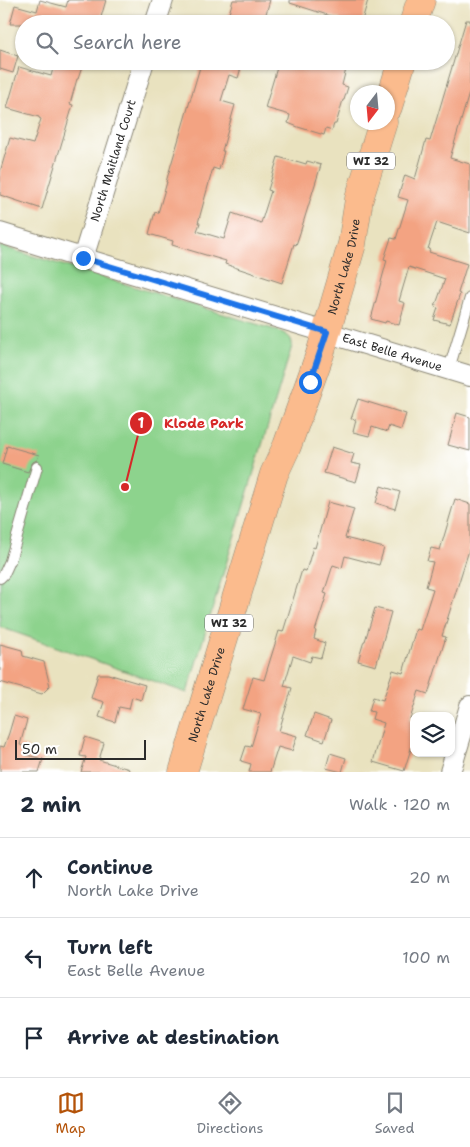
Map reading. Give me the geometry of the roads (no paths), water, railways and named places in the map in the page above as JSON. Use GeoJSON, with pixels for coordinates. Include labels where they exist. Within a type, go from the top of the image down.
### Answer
{"type":"FeatureCollection","features":[{"type":"Feature","properties":{"kind":"main road"},"geometry":{"type":"LineString","coordinates":[[416,15],[420,0]]}},
{"type":"Feature","properties":{"kind":"main road"},"geometry":{"type":"LineString","coordinates":[[395,85],[399,70]]}},
{"type":"Feature","properties":{"kind":"main road","name":"North Lake Drive"},"geometry":{"type":"LineString","coordinates":[[183,772],[274,474],[287,446],[320,354],[318,330],[352,244],[359,200],[381,130]]}},
{"type":"Feature","properties":{"kind":"street"},"geometry":{"type":"LineString","coordinates":[[158,15],[163,0]]}},
{"type":"Feature","properties":{"kind":"street","name":"North Maitland Court"},"geometry":{"type":"LineString","coordinates":[[83,258],[141,70]]}},
{"type":"Feature","properties":{"kind":"street","name":"East Belle Avenue"},"geometry":{"type":"LineString","coordinates":[[0,233],[470,376]]}},
{"type":"Feature","properties":{"kind":"street"},"geometry":{"type":"LineString","coordinates":[[450,772],[470,706]]}},
{"type":"Feature","properties":{"kind":"lane"},"geometry":{"type":"LineString","coordinates":[[449,369],[470,298]]}},
{"type":"Feature","properties":{"kind":"lane"},"geometry":{"type":"LineString","coordinates":[[0,578],[10,561],[37,467]]}},
{"type":"Feature","properties":{"kind":"place","name":"Klode Park"},"geometry":{"type":"Point","coordinates":[125,487]}}]}
